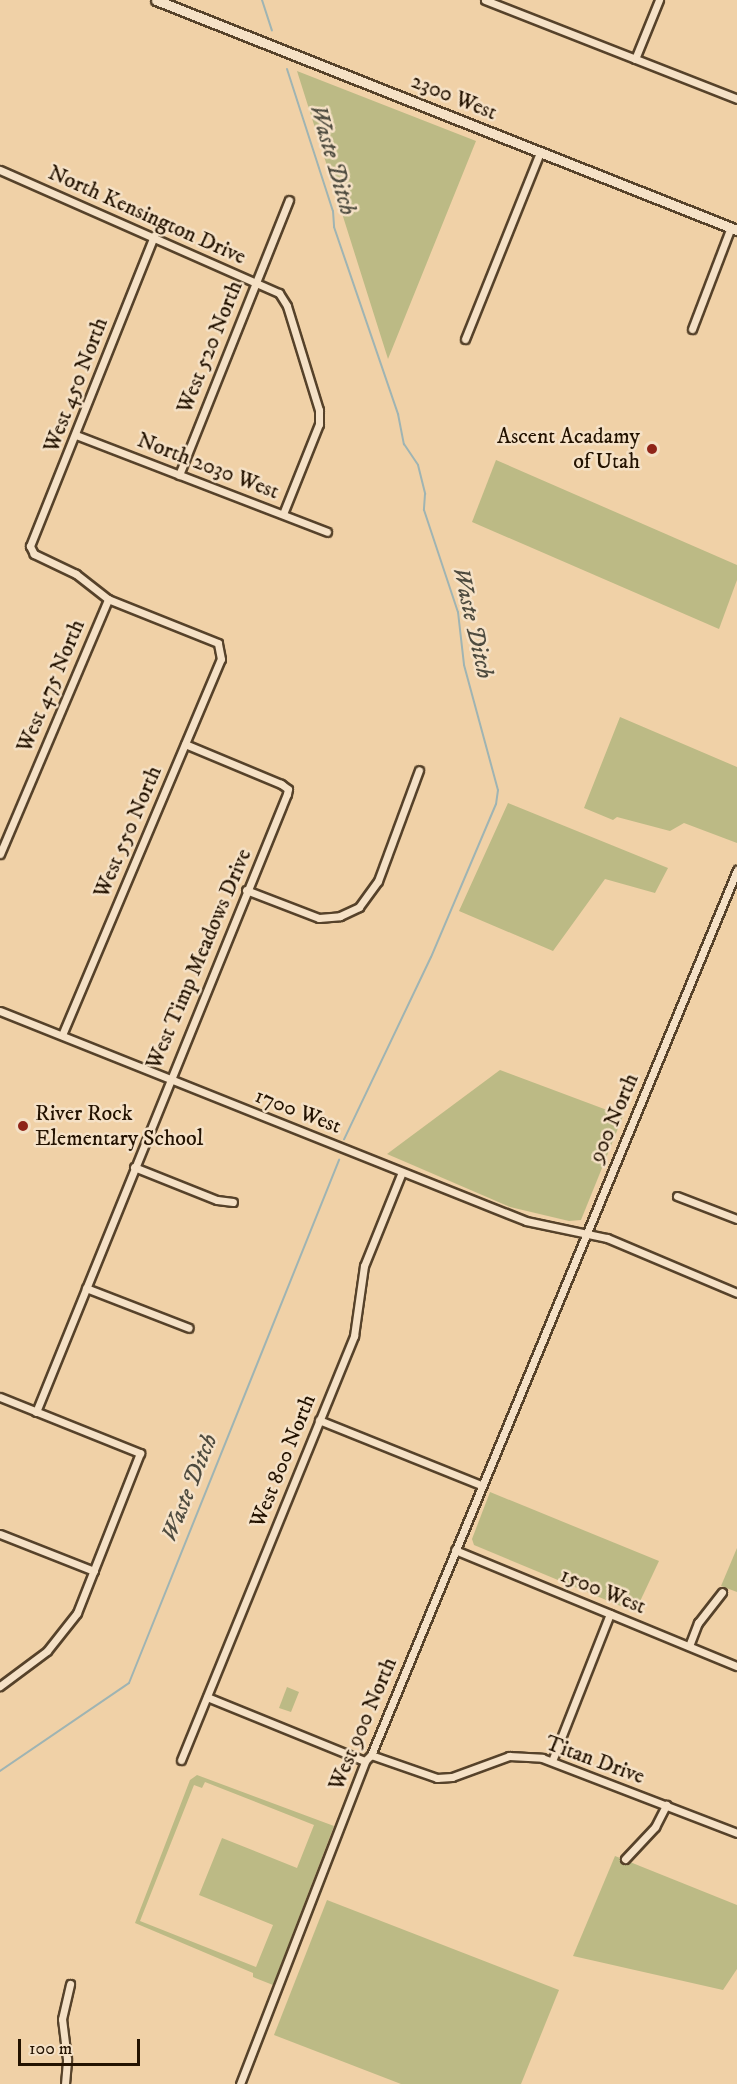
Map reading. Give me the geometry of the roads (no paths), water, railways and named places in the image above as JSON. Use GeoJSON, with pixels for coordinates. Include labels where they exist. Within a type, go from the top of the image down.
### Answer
{"type":"FeatureCollection","features":[{"type":"Feature","properties":{"kind":"main road","name":"2300 West"},"geometry":{"type":"LineString","coordinates":[[156,0],[734,229]]}},
{"type":"Feature","properties":{"kind":"street"},"geometry":{"type":"LineString","coordinates":[[485,0],[501,3],[737,99]]}},
{"type":"Feature","properties":{"kind":"street"},"geometry":{"type":"LineString","coordinates":[[635,59],[659,0]]}},
{"type":"Feature","properties":{"kind":"street"},"geometry":{"type":"LineString","coordinates":[[465,339],[540,152]]}},
{"type":"Feature","properties":{"kind":"street","name":"North Kensington Drive"},"geometry":{"type":"LineString","coordinates":[[0,170],[279,293],[287,306],[319,410],[319,424],[283,514]]}},
{"type":"Feature","properties":{"kind":"street","name":"West 520 North"},"geometry":{"type":"LineString","coordinates":[[179,475],[290,200]]}},
{"type":"Feature","properties":{"kind":"street"},"geometry":{"type":"LineString","coordinates":[[692,329],[734,229]]}},
{"type":"Feature","properties":{"kind":"street","name":"West 450 North"},"geometry":{"type":"LineString","coordinates":[[108,599],[75,574],[34,554],[30,546],[154,237]]}},
{"type":"Feature","properties":{"kind":"street","name":"North 2030 West"},"geometry":{"type":"LineString","coordinates":[[76,435],[327,532]]}},
{"type":"Feature","properties":{"kind":"street","name":"West 550 North"},"geometry":{"type":"LineString","coordinates":[[62,1035],[221,659],[218,643],[108,599]]}},
{"type":"Feature","properties":{"kind":"street","name":"West 475 North"},"geometry":{"type":"LineString","coordinates":[[0,854],[108,599]]}},
{"type":"Feature","properties":{"kind":"street","name":"West Timp Meadows Drive"},"geometry":{"type":"LineString","coordinates":[[36,1412],[168,1080],[288,789],[185,744]]}},
{"type":"Feature","properties":{"kind":"street"},"geometry":{"type":"LineString","coordinates":[[246,890],[319,918],[350,912],[366,901],[378,881],[419,770]]}},
{"type":"Feature","properties":{"kind":"street","name":"900 North"},"geometry":{"type":"LineString","coordinates":[[524,1380],[737,870]]}},
{"type":"Feature","properties":{"kind":"street","name":"1700 West"},"geometry":{"type":"LineString","coordinates":[[0,1011],[526,1221],[586,1232],[737,1293]]}},
{"type":"Feature","properties":{"kind":"street"},"geometry":{"type":"LineString","coordinates":[[134,1167],[217,1200],[233,1202]]}},
{"type":"Feature","properties":{"kind":"street","name":"West 800 North"},"geometry":{"type":"LineString","coordinates":[[181,1760],[354,1336],[364,1266],[402,1172]]}},
{"type":"Feature","properties":{"kind":"street"},"geometry":{"type":"LineString","coordinates":[[677,1196],[737,1219]]}},
{"type":"Feature","properties":{"kind":"street"},"geometry":{"type":"LineString","coordinates":[[86,1288],[189,1328]]}},
{"type":"Feature","properties":{"kind":"street","name":"West 900 North"},"geometry":{"type":"LineString","coordinates":[[240,2084],[368,1758],[524,1380]]}},
{"type":"Feature","properties":{"kind":"street"},"geometry":{"type":"LineString","coordinates":[[0,1398],[140,1453],[94,1571],[68,1627],[47,1651],[0,1686]]}},
{"type":"Feature","properties":{"kind":"street"},"geometry":{"type":"LineString","coordinates":[[320,1420],[481,1485]]}},
{"type":"Feature","properties":{"kind":"street"},"geometry":{"type":"LineString","coordinates":[[0,1534],[94,1571]]}},
{"type":"Feature","properties":{"kind":"street","name":"1500 West"},"geometry":{"type":"LineString","coordinates":[[455,1550],[737,1666]]}},
{"type":"Feature","properties":{"kind":"street"},"geometry":{"type":"LineString","coordinates":[[689,1646],[699,1623],[722,1592]]}},
{"type":"Feature","properties":{"kind":"street"},"geometry":{"type":"LineString","coordinates":[[552,1761],[610,1614]]}},
{"type":"Feature","properties":{"kind":"street","name":"Titan Drive"},"geometry":{"type":"LineString","coordinates":[[207,1697],[368,1758],[437,1778],[452,1777],[509,1756],[532,1755],[737,1833]]}},
{"type":"Feature","properties":{"kind":"street"},"geometry":{"type":"LineString","coordinates":[[625,1859],[655,1827],[666,1805]]}},
{"type":"Feature","properties":{"kind":"street"},"geometry":{"type":"LineString","coordinates":[[65,2084],[68,2059],[62,2019],[70,1984]]}},
{"type":"Feature","properties":{"kind":"waterway","name":"Waste Ditch"},"geometry":{"type":"LineString","coordinates":[[262,0],[272,30]]}},
{"type":"Feature","properties":{"kind":"waterway","name":"Waste Ditch"},"geometry":{"type":"LineString","coordinates":[[287,69],[333,211],[334,227],[398,414],[404,444],[418,465],[425,494],[424,510],[458,612],[464,665],[498,790],[496,804],[431,957],[344,1139]]}},
{"type":"Feature","properties":{"kind":"waterway","name":"Waste Ditch"},"geometry":{"type":"LineString","coordinates":[[0,1771],[129,1683],[339,1160]]}},
{"type":"Feature","properties":{"kind":"place","name":"Ascent Acadamy of Utah"},"geometry":{"type":"Point","coordinates":[652,449]}},
{"type":"Feature","properties":{"kind":"place","name":"River Rock Elementary School"},"geometry":{"type":"Point","coordinates":[23,1126]}}]}
